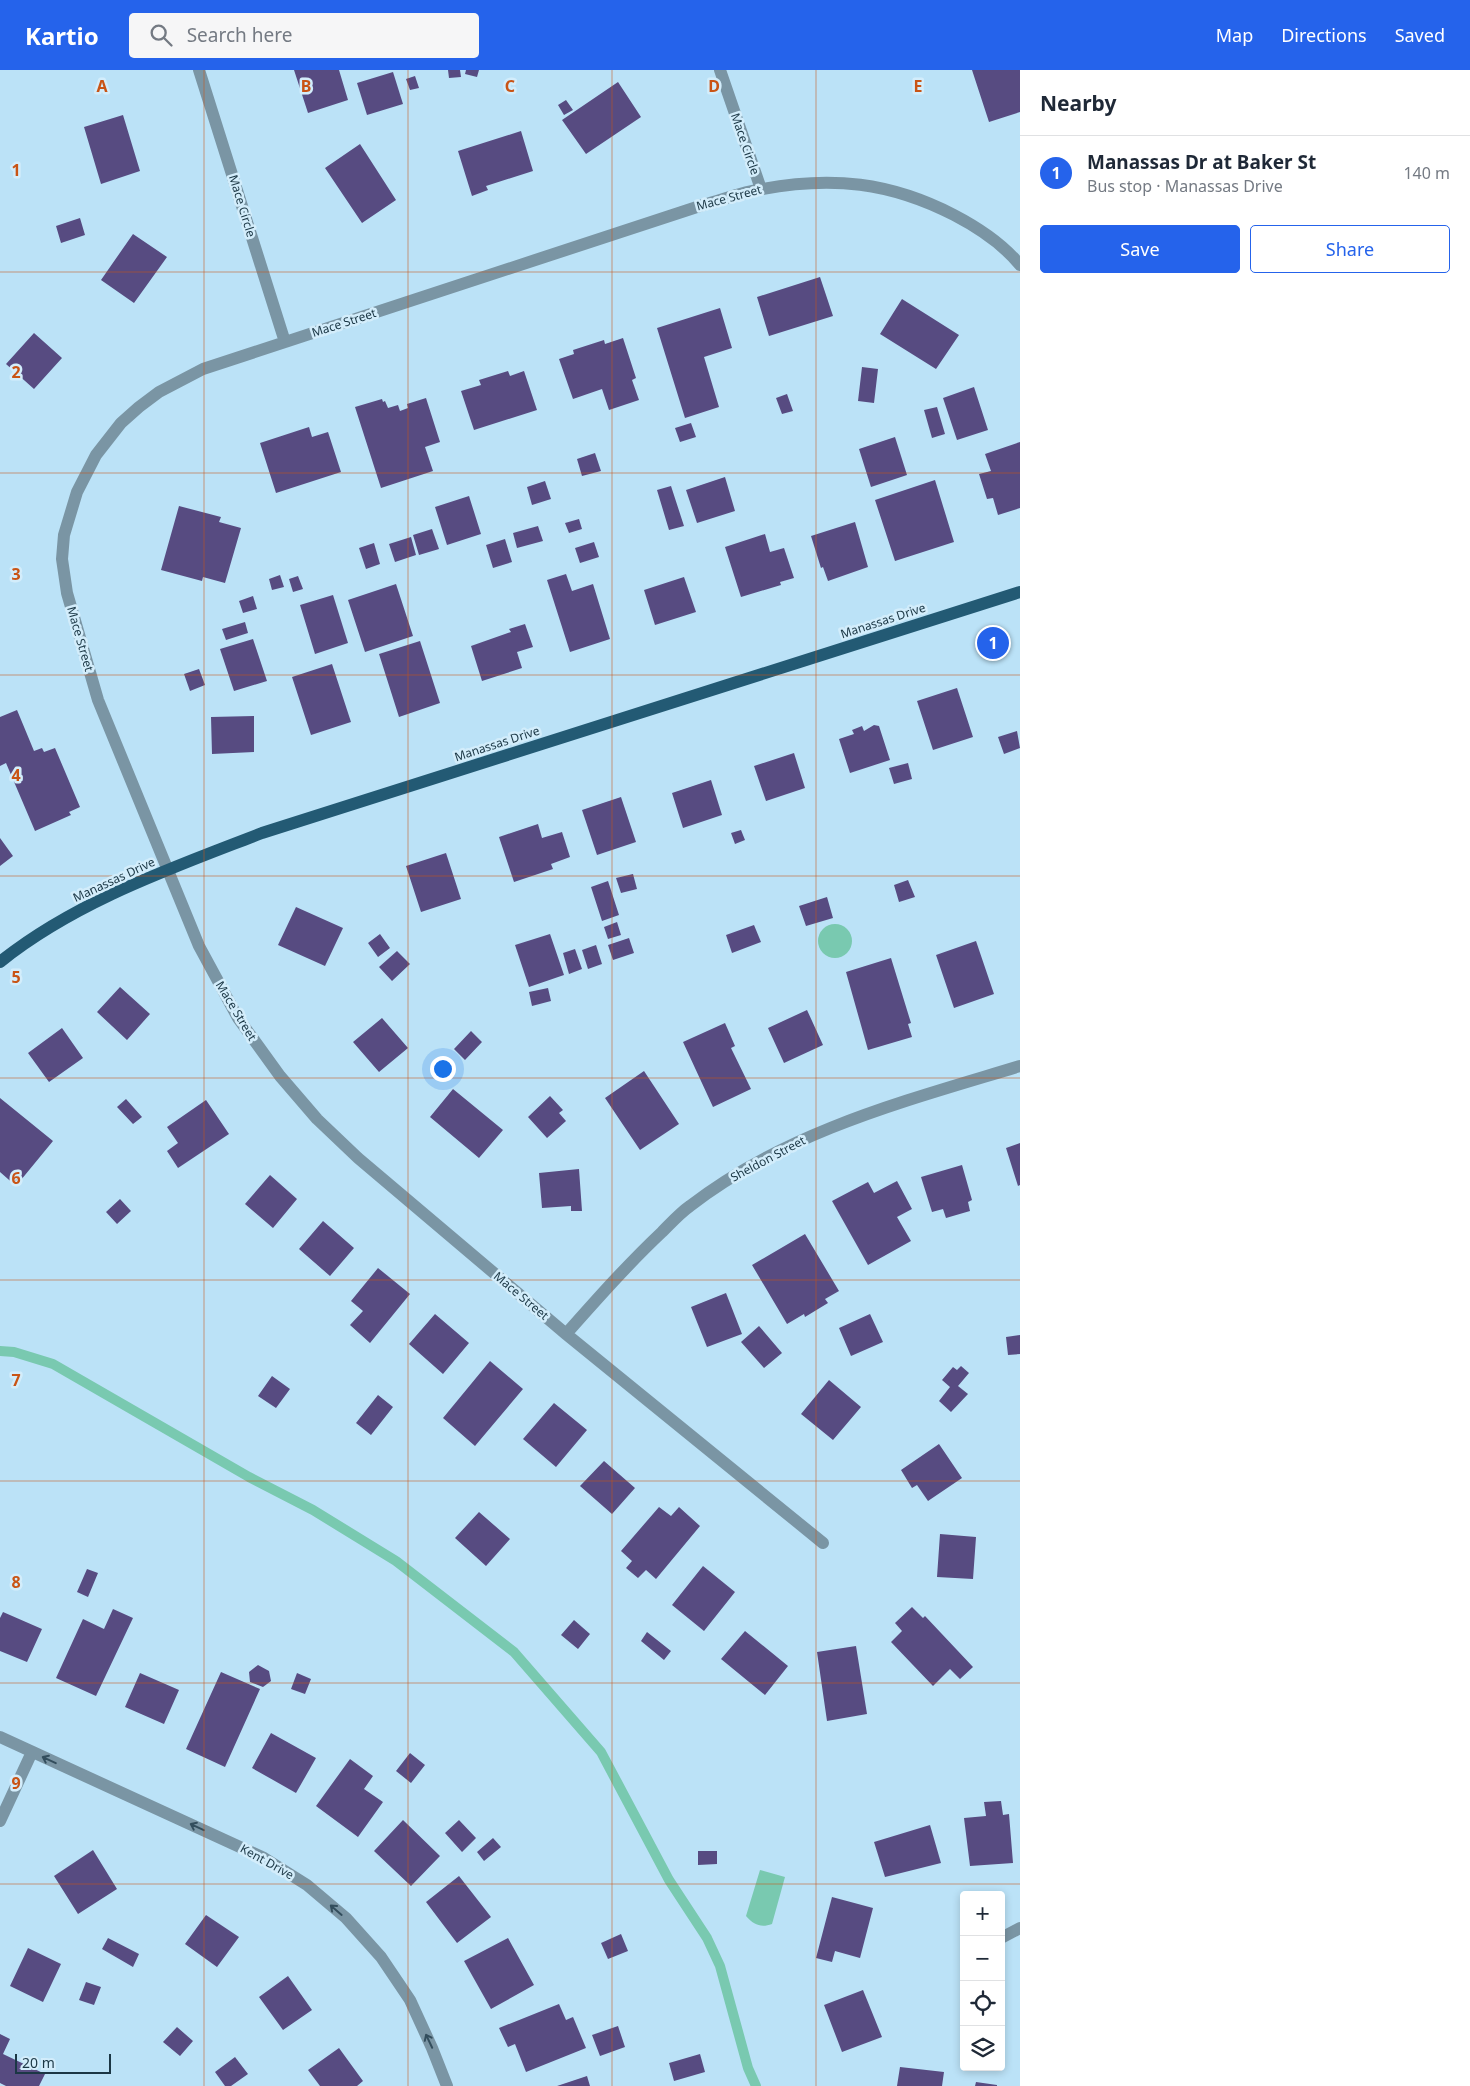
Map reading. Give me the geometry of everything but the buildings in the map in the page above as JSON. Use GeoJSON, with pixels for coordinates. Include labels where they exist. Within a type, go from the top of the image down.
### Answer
{"type":"FeatureCollection","features":[{"type":"Feature","properties":{"kind":"main road","name":"Manassas Drive"},"geometry":{"type":"LineString","coordinates":[[0,962],[72,914],[166,870],[262,833],[1020,592]]}},
{"type":"Feature","properties":{"kind":"street","name":"Mace Circle"},"geometry":{"type":"LineString","coordinates":[[199,70],[284,342]]}},
{"type":"Feature","properties":{"kind":"street","name":"Mace Circle"},"geometry":{"type":"LineString","coordinates":[[720,70],[761,189]]}},
{"type":"Feature","properties":{"kind":"street","name":"Mace Street"},"geometry":{"type":"LineString","coordinates":[[823,1543],[566,1334],[358,1158],[317,1119],[280,1076],[238,1018],[199,946],[166,870],[98,700],[67,592],[62,560],[64,535],[77,492],[96,456],[121,423],[138,406],[159,392],[203,369],[703,205],[761,189],[830,183],[869,185],[895,190],[928,202],[973,225],[999,243],[1020,265]]}},
{"type":"Feature","properties":{"kind":"street","name":"Sheldon Street"},"geometry":{"type":"LineString","coordinates":[[566,1334],[630,1262],[689,1206],[724,1182],[798,1141],[864,1114],[1020,1066]]}},
{"type":"Feature","properties":{"kind":"street","name":"Kent Drive"},"geometry":{"type":"LineString","coordinates":[[0,1737],[264,1858],[307,1885],[346,1918],[381,1957],[410,2000],[447,2086]]}},
{"type":"Feature","properties":{"kind":"street"},"geometry":{"type":"LineString","coordinates":[[0,1821],[32,1752]]}},
{"type":"Feature","properties":{"kind":"street"},"geometry":{"type":"LineString","coordinates":[[1005,1936],[1020,1928]]}},
{"type":"Feature","properties":{"kind":"shaded area"},"geometry":{"type":"Polygon","coordinates":[[[835,924],[842,925],[847,929],[851,934],[851,948],[847,953],[842,957],[835,958],[828,957],[823,953],[819,948],[818,941],[819,934],[823,929],[828,925],[835,924]]]}},
{"type":"Feature","properties":{"kind":"shaded area"},"geometry":{"type":"Polygon","coordinates":[[[760,1870],[785,1877],[772,1924],[764,1926],[755,1924],[746,1916],[760,1870]]]}},
{"type":"Feature","properties":{"kind":"waterway"},"geometry":{"type":"LineString","coordinates":[[0,1351],[14,1352],[53,1364],[249,1477],[313,1510],[396,1561],[514,1652],[601,1752],[669,1880],[707,1938],[720,1966],[748,2068],[756,2086]]}},
{"type":"Feature","properties":{"kind":"place","name":"Manassas Dr at Baker St"},"geometry":{"type":"Point","coordinates":[993,643]}}]}
